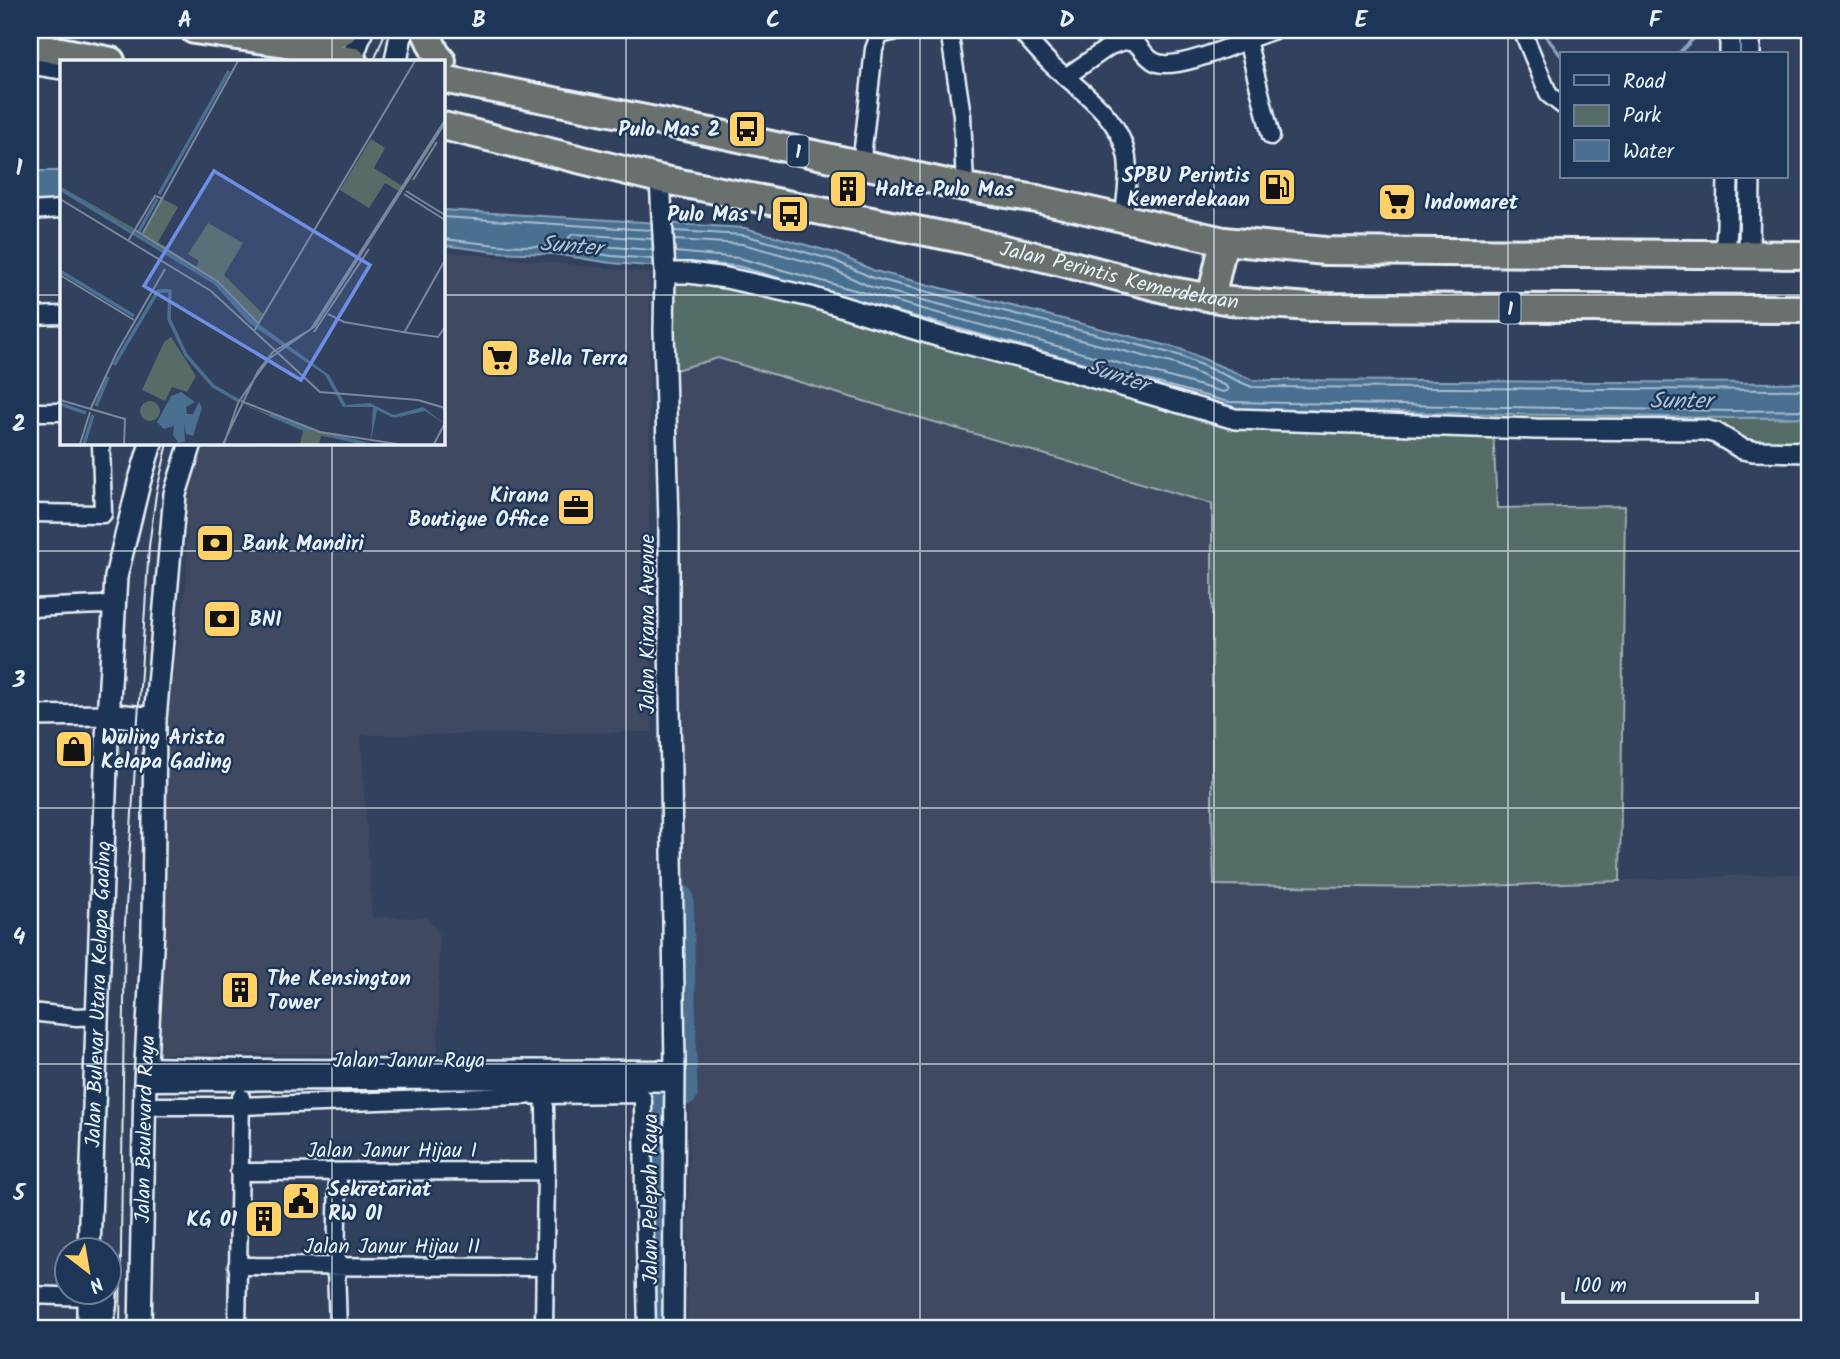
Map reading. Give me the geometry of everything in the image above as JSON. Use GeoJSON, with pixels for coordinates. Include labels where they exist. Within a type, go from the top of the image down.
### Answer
{"type":"FeatureCollection","features":[{"type":"Feature","properties":{"kind":"highway"},"geometry":{"type":"LineString","coordinates":[[194,30],[286,43],[320,43],[344,30]]}},
{"type":"Feature","properties":{"kind":"highway"},"geometry":{"type":"LineString","coordinates":[[425,30],[440,60]]}},
{"type":"Feature","properties":{"kind":"highway"},"geometry":{"type":"LineString","coordinates":[[286,43],[317,56],[345,60]]}},
{"type":"Feature","properties":{"kind":"highway"},"geometry":{"type":"LineString","coordinates":[[30,45],[106,60]]}},
{"type":"Feature","properties":{"kind":"highway"},"geometry":{"type":"LineString","coordinates":[[444,64],[472,85]]}},
{"type":"Feature","properties":{"kind":"highway","name":"1"},"geometry":{"type":"LineString","coordinates":[[444,79],[716,133],[861,166],[1037,199],[1224,241],[1325,251],[1810,255]]}},
{"type":"Feature","properties":{"kind":"highway","name":"Jalan Perintis Kemerdekaan"},"geometry":{"type":"LineString","coordinates":[[444,126],[660,179],[962,239],[1210,298],[1310,307],[1810,309]]}},
{"type":"Feature","properties":{"kind":"highway"},"geometry":{"type":"LineString","coordinates":[[1210,298],[1224,241]]}},
{"type":"Feature","properties":{"kind":"main road"},"geometry":{"type":"LineString","coordinates":[[352,60],[362,30]]}},
{"type":"Feature","properties":{"kind":"main road"},"geometry":{"type":"LineString","coordinates":[[396,60],[402,30]]}},
{"type":"Feature","properties":{"kind":"main road"},"geometry":{"type":"LineString","coordinates":[[30,63],[60,68]]}},
{"type":"Feature","properties":{"kind":"main road","name":"Jalan Bulevar Utara Kelapa Gading"},"geometry":{"type":"LineString","coordinates":[[93,1236],[96,1016],[107,738],[112,715],[116,578],[150,444]]}},
{"type":"Feature","properties":{"kind":"main road"},"geometry":{"type":"LineString","coordinates":[[112,715],[155,719],[175,494],[191,444]]}},
{"type":"Feature","properties":{"kind":"main road","name":"Jalan Boulevard Raya"},"geometry":{"type":"LineString","coordinates":[[140,1329],[145,1074],[153,930],[155,719]]}},
{"type":"Feature","properties":{"kind":"main road"},"geometry":{"type":"LineString","coordinates":[[122,1298],[141,1300]]}},
{"type":"Feature","properties":{"kind":"main road"},"geometry":{"type":"LineString","coordinates":[[88,1329],[94,1306]]}},
{"type":"Feature","properties":{"kind":"main road"},"geometry":{"type":"LineString","coordinates":[[94,1329],[104,1315],[101,1306]]}},
{"type":"Feature","properties":{"kind":"street"},"geometry":{"type":"LineString","coordinates":[[861,166],[874,49],[878,36],[883,33],[951,30],[962,116],[965,187]]}},
{"type":"Feature","properties":{"kind":"street"},"geometry":{"type":"LineString","coordinates":[[1020,30],[1053,66],[1110,118],[1123,143],[1126,158],[1128,174],[1124,218]]}},
{"type":"Feature","properties":{"kind":"street"},"geometry":{"type":"LineString","coordinates":[[1067,76],[1110,46],[1133,36],[1146,55],[1156,63],[1166,65],[1205,56],[1245,35],[1275,30]]}},
{"type":"Feature","properties":{"kind":"street"},"geometry":{"type":"LineString","coordinates":[[1522,30],[1549,95],[1560,104]]}},
{"type":"Feature","properties":{"kind":"street"},"geometry":{"type":"LineString","coordinates":[[1730,30],[1730,52]]}},
{"type":"Feature","properties":{"kind":"street"},"geometry":{"type":"LineString","coordinates":[[1750,30],[1750,52]]}},
{"type":"Feature","properties":{"kind":"street"},"geometry":{"type":"LineString","coordinates":[[1245,35],[1271,136]]}},
{"type":"Feature","properties":{"kind":"street"},"geometry":{"type":"LineString","coordinates":[[1728,178],[1737,254]]}},
{"type":"Feature","properties":{"kind":"street"},"geometry":{"type":"LineString","coordinates":[[1737,254],[1750,178]]}},
{"type":"Feature","properties":{"kind":"street","name":"Jalan Kirana Avenue"},"geometry":{"type":"LineString","coordinates":[[660,179],[665,271],[669,524],[674,1076]]}},
{"type":"Feature","properties":{"kind":"street"},"geometry":{"type":"LineString","coordinates":[[30,211],[60,209]]}},
{"type":"Feature","properties":{"kind":"street"},"geometry":{"type":"LineString","coordinates":[[665,271],[726,278],[811,298],[940,337],[1063,369],[1235,419],[1536,429],[1704,430],[1716,433],[1742,449],[1810,452]]}},
{"type":"Feature","properties":{"kind":"street"},"geometry":{"type":"LineString","coordinates":[[30,316],[60,315]]}},
{"type":"Feature","properties":{"kind":"street"},"geometry":{"type":"LineString","coordinates":[[30,412],[60,412]]}},
{"type":"Feature","properties":{"kind":"street"},"geometry":{"type":"LineString","coordinates":[[30,513],[103,514],[101,444]]}},
{"type":"Feature","properties":{"kind":"street"},"geometry":{"type":"LineString","coordinates":[[30,608],[101,605],[114,607]]}},
{"type":"Feature","properties":{"kind":"street"},"geometry":{"type":"LineString","coordinates":[[30,716],[112,715]]}},
{"type":"Feature","properties":{"kind":"street"},"geometry":{"type":"LineString","coordinates":[[30,1012],[77,1017],[96,1016]]}},
{"type":"Feature","properties":{"kind":"street","name":"Jalan Janur Raya"},"geometry":{"type":"LineString","coordinates":[[145,1074],[545,1085],[674,1076]]}},
{"type":"Feature","properties":{"kind":"street"},"geometry":{"type":"LineString","coordinates":[[237,1329],[240,1106],[243,1076]]}},
{"type":"Feature","properties":{"kind":"street","name":"Jalan Pelepah Raya"},"geometry":{"type":"LineString","coordinates":[[673,1329],[674,1076]]}},
{"type":"Feature","properties":{"kind":"street"},"geometry":{"type":"LineString","coordinates":[[158,1106],[240,1106],[545,1085],[544,1329]]}},
{"type":"Feature","properties":{"kind":"street","name":"Jalan Pelepah Raya"},"geometry":{"type":"LineString","coordinates":[[545,1085],[638,1094],[642,1097],[647,1329]]}},
{"type":"Feature","properties":{"kind":"street","name":"Jalan Janur Hijau I"},"geometry":{"type":"LineString","coordinates":[[239,1172],[546,1171]]}},
{"type":"Feature","properties":{"kind":"street"},"geometry":{"type":"LineString","coordinates":[[338,1172],[338,1329]]}},
{"type":"Feature","properties":{"kind":"street","name":"Jalan Janur Hijau II"},"geometry":{"type":"LineString","coordinates":[[237,1266],[546,1267]]}},
{"type":"Feature","properties":{"kind":"street"},"geometry":{"type":"LineString","coordinates":[[30,1295],[52,1295]]}},
{"type":"Feature","properties":{"kind":"shaded area"},"geometry":{"type":"Polygon","coordinates":[[[444,251],[650,273],[649,534],[652,732],[361,735],[372,917],[427,918],[439,934],[438,1054],[156,1054],[161,736],[173,681],[187,577],[187,487],[203,444],[444,444],[444,251]]]}},
{"type":"Feature","properties":{"kind":"shaded area"},"geometry":{"type":"Polygon","coordinates":[[[718,358],[1212,504],[1214,885],[1429,888],[1810,873],[1810,1329],[687,1329],[690,1052],[681,814],[672,371],[718,358]]]}},
{"type":"Feature","properties":{"kind":"green space"},"geometry":{"type":"Polygon","coordinates":[[[689,273],[1227,409],[1810,417],[1810,451],[1753,451],[1716,433],[1493,428],[1497,508],[1625,506],[1620,881],[1429,888],[1214,885],[1212,504],[718,358],[672,371],[671,274],[689,273]]]}},
{"type":"Feature","properties":{"kind":"water"},"geometry":{"type":"Polygon","coordinates":[[[30,171],[60,171],[60,201],[30,202],[30,171]]]}},
{"type":"Feature","properties":{"kind":"water","name":"Sunter"},"geometry":{"type":"Polygon","coordinates":[[[444,210],[745,228],[835,253],[875,271],[1180,349],[1253,380],[1810,383],[1810,417],[1227,409],[736,273],[611,263],[554,254],[496,252],[444,245],[444,210]]]}},
{"type":"Feature","properties":{"kind":"waterway"},"geometry":{"type":"LineString","coordinates":[[1541,30],[1560,54]]}},
{"type":"Feature","properties":{"kind":"waterway"},"geometry":{"type":"LineString","coordinates":[[1680,52],[1696,36],[1696,30]]}},
{"type":"Feature","properties":{"kind":"waterway"},"geometry":{"type":"LineString","coordinates":[[682,897],[685,1044]]}},
{"type":"Feature","properties":{"kind":"waterway"},"geometry":{"type":"LineString","coordinates":[[685,1053],[686,1094]]}},
{"type":"Feature","properties":{"kind":"waterway"},"geometry":{"type":"LineString","coordinates":[[664,1095],[664,1329]]}},
{"type":"Feature","properties":{"kind":"tram line"},"geometry":{"type":"LineString","coordinates":[[374,60],[386,30]]}},
{"type":"Feature","properties":{"kind":"tram line"},"geometry":{"type":"LineString","coordinates":[[120,1329],[125,923],[149,546],[156,494],[168,444]]}},
{"type":"Feature","properties":{"kind":"place","name":"Pulo Mas 2"},"geometry":{"type":"Point","coordinates":[747,129]}},
{"type":"Feature","properties":{"kind":"place","name":"SPBU Perintis Kemerdekaan"},"geometry":{"type":"Point","coordinates":[1277,187]}},
{"type":"Feature","properties":{"kind":"place","name":"Halte Pulo Mas"},"geometry":{"type":"Point","coordinates":[848,189]}},
{"type":"Feature","properties":{"kind":"place","name":"Indomaret"},"geometry":{"type":"Point","coordinates":[1397,202]}},
{"type":"Feature","properties":{"kind":"place","name":"Pulo Mas 1"},"geometry":{"type":"Point","coordinates":[790,214]}},
{"type":"Feature","properties":{"kind":"place","name":"Bella Terra"},"geometry":{"type":"Point","coordinates":[500,358]}},
{"type":"Feature","properties":{"kind":"place","name":"Kirana Boutique Office"},"geometry":{"type":"Point","coordinates":[576,507]}},
{"type":"Feature","properties":{"kind":"place","name":"Bank Mandiri"},"geometry":{"type":"Point","coordinates":[215,543]}},
{"type":"Feature","properties":{"kind":"place","name":"BNI"},"geometry":{"type":"Point","coordinates":[222,619]}},
{"type":"Feature","properties":{"kind":"place","name":"Wuling Arista Kelapa Gading"},"geometry":{"type":"Point","coordinates":[74,749]}},
{"type":"Feature","properties":{"kind":"place","name":"The Kensington Tower"},"geometry":{"type":"Point","coordinates":[240,990]}},
{"type":"Feature","properties":{"kind":"place","name":"Sekretariat RW 01"},"geometry":{"type":"Point","coordinates":[301,1201]}},
{"type":"Feature","properties":{"kind":"place","name":"KG 01"},"geometry":{"type":"Point","coordinates":[264,1219]}}]}
